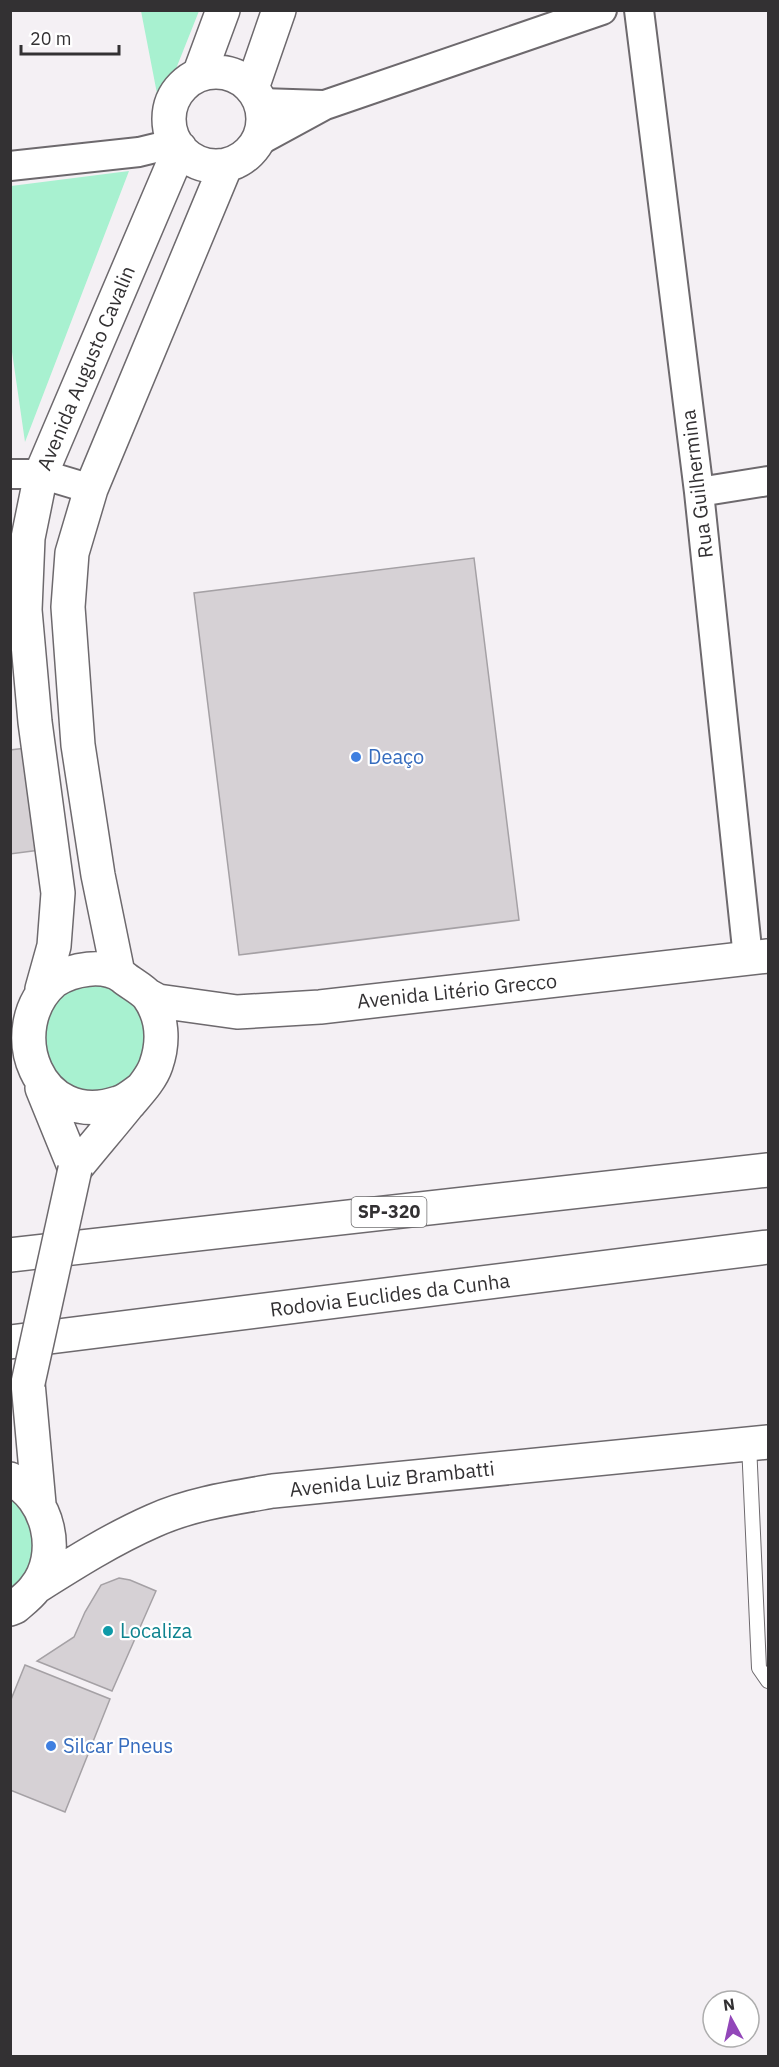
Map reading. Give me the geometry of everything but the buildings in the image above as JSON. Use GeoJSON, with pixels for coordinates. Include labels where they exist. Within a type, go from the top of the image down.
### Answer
{"type":"FeatureCollection","features":[{"type":"Feature","properties":{"kind":"main road"},"geometry":{"type":"LineString","coordinates":[[199,75],[223,10]]}},
{"type":"Feature","properties":{"kind":"main road"},"geometry":{"type":"LineString","coordinates":[[256,96],[279,10]]}},
{"type":"Feature","properties":{"kind":"main road"},"geometry":{"type":"LineString","coordinates":[[213,71],[228,73],[241,78],[256,96],[264,117],[262,130],[249,153],[238,160],[226,165],[209,165],[192,159],[175,140],[169,113],[174,97],[184,84],[199,75],[213,71]]}},
{"type":"Feature","properties":{"kind":"main road","name":"Avenida Augusto Cavalin"},"geometry":{"type":"LineString","coordinates":[[27,1007],[54,945],[58,893],[36,722],[25,663],[28,538],[26,474],[175,140]]}},
{"type":"Feature","properties":{"kind":"main road"},"geometry":{"type":"LineString","coordinates":[[118,973],[98,875],[78,746],[68,608],[72,553],[91,489],[226,165]]}},
{"type":"Feature","properties":{"kind":"main road","name":"Avenida Litério Grecco"},"geometry":{"type":"LineString","coordinates":[[147,995],[158,1001],[237,1012],[320,1007],[758,957]]}},
{"type":"Feature","properties":{"kind":"main road"},"geometry":{"type":"LineString","coordinates":[[18,1604],[48,1560],[49,1531],[39,1504],[19,1393],[75,1169],[156,1068],[162,1043],[159,1018],[147,995],[118,973],[91,969],[65,974],[27,1007],[22,1032],[23,1052],[30,1072],[42,1088],[75,1169]]}},
{"type":"Feature","properties":{"kind":"main road"},"geometry":{"type":"LineString","coordinates":[[42,1088],[65,1103],[92,1108],[119,1103],[141,1089]]}},
{"type":"Feature","properties":{"kind":"main road","name":"SP-320"},"geometry":{"type":"LineString","coordinates":[[10,1255],[768,1170]]}},
{"type":"Feature","properties":{"kind":"main road","name":"Rodovia Euclides da Cunha"},"geometry":{"type":"LineString","coordinates":[[10,1342],[764,1248]]}},
{"type":"Feature","properties":{"kind":"main road","name":"Avenida Luiz Brambatti"},"geometry":{"type":"LineString","coordinates":[[18,1604],[84,1557],[154,1520],[213,1501],[273,1491],[759,1443]]}},
{"type":"Feature","properties":{"kind":"main road"},"geometry":{"type":"LineString","coordinates":[[10,1479],[19,1483],[39,1504]]}},
{"type":"Feature","properties":{"kind":"street"},"geometry":{"type":"LineString","coordinates":[[257,142],[325,105],[602,10]]}},
{"type":"Feature","properties":{"kind":"street","name":"Rua Guilhermina"},"geometry":{"type":"LineString","coordinates":[[639,10],[758,957]]}},
{"type":"Feature","properties":{"kind":"street"},"geometry":{"type":"LineString","coordinates":[[256,96],[325,105]]}},
{"type":"Feature","properties":{"kind":"street"},"geometry":{"type":"LineString","coordinates":[[10,166],[139,152],[175,140]]}},
{"type":"Feature","properties":{"kind":"street"},"geometry":{"type":"LineString","coordinates":[[26,474],[91,489]]}},
{"type":"Feature","properties":{"kind":"street"},"geometry":{"type":"LineString","coordinates":[[699,492],[768,481]]}},
{"type":"Feature","properties":{"kind":"lane"},"geometry":{"type":"LineString","coordinates":[[759,1443],[759,1668],[768,1681]]}},
{"type":"Feature","properties":{"kind":"green space"},"geometry":{"type":"Polygon","coordinates":[[[141,11],[199,11],[160,109],[141,11]]]}},
{"type":"Feature","properties":{"kind":"green space"},"geometry":{"type":"Polygon","coordinates":[[[129,171],[25,442],[10,338],[11,186],[129,171]]]}},
{"type":"Feature","properties":{"kind":"green space"},"geometry":{"type":"Polygon","coordinates":[[[92,974],[151,1014],[150,1063],[115,1097],[45,1083],[32,1013],[92,974]]]}},
{"type":"Feature","properties":{"kind":"green space"},"geometry":{"type":"Polygon","coordinates":[[[10,1492],[29,1511],[36,1558],[25,1581],[10,1594],[10,1492]]]}},
{"type":"Feature","properties":{"kind":"place","name":"Deaço"},"geometry":{"type":"Point","coordinates":[356,757]}},
{"type":"Feature","properties":{"kind":"place","name":"Localiza"},"geometry":{"type":"Point","coordinates":[108,1631]}},
{"type":"Feature","properties":{"kind":"place","name":"Silcar Pneus"},"geometry":{"type":"Point","coordinates":[51,1746]}}]}
